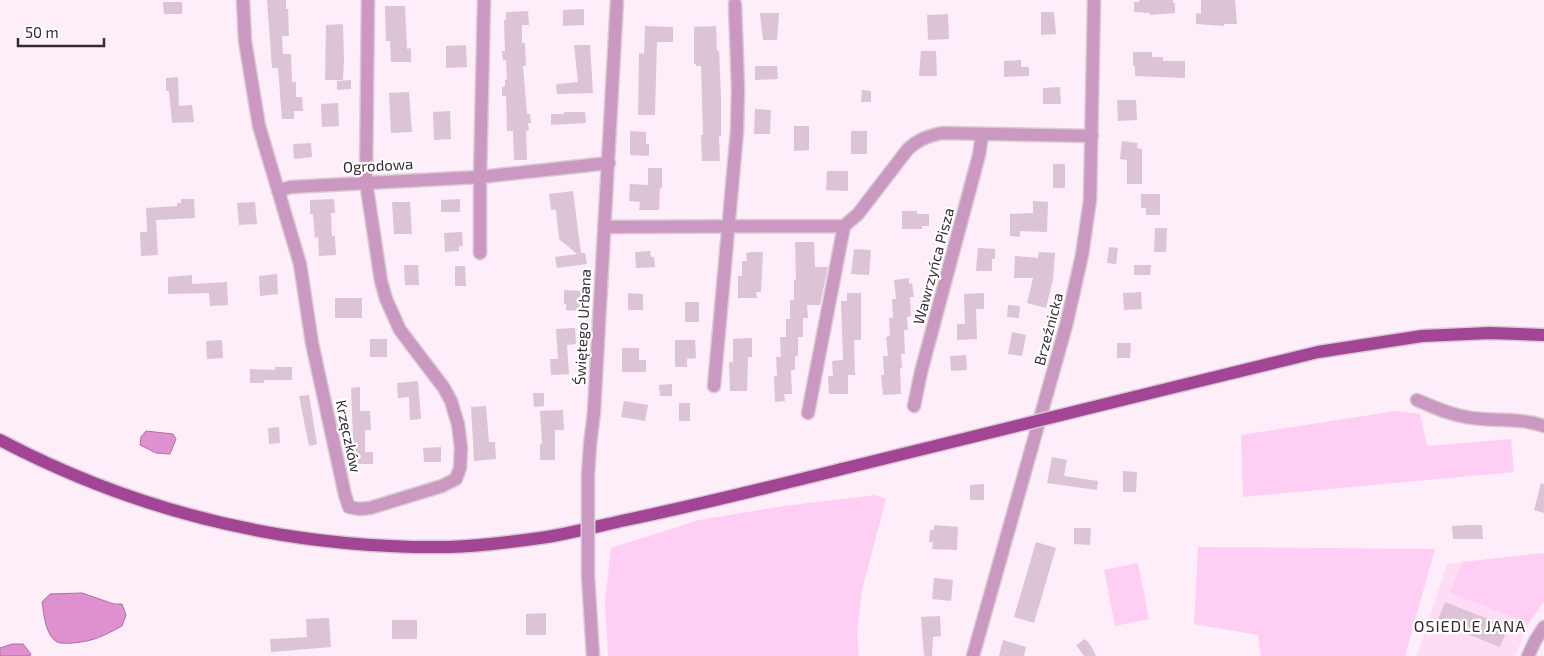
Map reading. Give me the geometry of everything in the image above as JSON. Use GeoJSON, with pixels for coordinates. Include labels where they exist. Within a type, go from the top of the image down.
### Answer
{"type":"FeatureCollection","features":[{"type":"Feature","properties":{"kind":"main road"},"geometry":{"type":"LineString","coordinates":[[0,440],[79,478],[123,495],[250,530],[348,544],[451,547],[542,538],[690,507],[1318,352],[1422,336],[1490,333],[1544,335]]}},
{"type":"Feature","properties":{"kind":"street","name":"Krzęczków"},"geometry":{"type":"LineString","coordinates":[[243,0],[245,41],[259,126],[300,264],[312,343],[345,495],[349,507],[359,509],[370,508],[442,486],[456,479],[460,468],[461,448],[458,424],[451,401],[444,388],[408,342],[393,317],[386,299],[381,281],[366,182]]}},
{"type":"Feature","properties":{"kind":"street"},"geometry":{"type":"LineString","coordinates":[[366,182],[368,0]]}},
{"type":"Feature","properties":{"kind":"street"},"geometry":{"type":"LineString","coordinates":[[480,253],[484,0]]}},
{"type":"Feature","properties":{"kind":"street","name":"Świętego Urbana"},"geometry":{"type":"LineString","coordinates":[[593,656],[588,575],[588,476],[594,412],[617,0]]}},
{"type":"Feature","properties":{"kind":"street","name":"Brzeźnicka"},"geometry":{"type":"LineString","coordinates":[[973,656],[1066,326],[1084,246],[1090,200],[1094,0]]}},
{"type":"Feature","properties":{"kind":"street"},"geometry":{"type":"LineString","coordinates":[[714,386],[737,131],[738,89],[735,4]]}},
{"type":"Feature","properties":{"kind":"street"},"geometry":{"type":"LineString","coordinates":[[808,413],[844,226],[858,214],[908,149],[917,141],[927,136],[942,134],[1092,136]]}},
{"type":"Feature","properties":{"kind":"street","name":"Wawrzyńca Pisza"},"geometry":{"type":"LineString","coordinates":[[914,406],[921,372],[979,155],[982,135]]}},
{"type":"Feature","properties":{"kind":"street","name":"Ogrodowa"},"geometry":{"type":"LineString","coordinates":[[278,191],[291,187],[480,177],[609,163]]}},
{"type":"Feature","properties":{"kind":"street"},"geometry":{"type":"LineString","coordinates":[[604,227],[844,226]]}},
{"type":"Feature","properties":{"kind":"street"},"geometry":{"type":"LineString","coordinates":[[1417,400],[1444,412],[1467,418],[1533,422],[1544,426]]}},
{"type":"Feature","properties":{"kind":"street"},"geometry":{"type":"LineString","coordinates":[[1528,656],[1544,627]]}},
{"type":"Feature","properties":{"kind":"shaded area"},"geometry":{"type":"Polygon","coordinates":[[[1396,411],[1420,414],[1427,446],[1511,439],[1514,472],[1243,497],[1241,435],[1396,411]]]}},
{"type":"Feature","properties":{"kind":"shaded area"},"geometry":{"type":"Polygon","coordinates":[[[146,431],[173,434],[176,439],[170,454],[156,453],[140,445],[141,437],[146,431]]]}},
{"type":"Feature","properties":{"kind":"shaded area"},"geometry":{"type":"Polygon","coordinates":[[[875,495],[886,499],[862,590],[857,633],[859,656],[608,656],[605,601],[611,548],[699,520],[784,506],[875,495]]]}},
{"type":"Feature","properties":{"kind":"shaded area"},"geometry":{"type":"Polygon","coordinates":[[[1198,547],[1435,549],[1405,656],[1261,656],[1258,635],[1194,624],[1198,547]]]}},
{"type":"Feature","properties":{"kind":"shaded area"},"geometry":{"type":"Polygon","coordinates":[[[1544,553],[1544,601],[1529,623],[1515,656],[1417,656],[1447,564],[1544,553]]]}},
{"type":"Feature","properties":{"kind":"shaded area"},"geometry":{"type":"Polygon","coordinates":[[[1544,553],[1544,601],[1529,623],[1450,593],[1462,562],[1544,553]]]}},
{"type":"Feature","properties":{"kind":"shaded area"},"geometry":{"type":"Polygon","coordinates":[[[1138,563],[1149,619],[1115,626],[1104,570],[1138,563]]]}},
{"type":"Feature","properties":{"kind":"shaded area"},"geometry":{"type":"Polygon","coordinates":[[[82,593],[114,604],[122,604],[126,615],[122,626],[87,641],[73,643],[57,642],[53,639],[48,629],[44,618],[42,602],[50,594],[82,593]]]}},
{"type":"Feature","properties":{"kind":"shaded area"},"geometry":{"type":"Polygon","coordinates":[[[12,644],[23,644],[31,654],[30,656],[0,656],[0,648],[12,644]]]}},
{"type":"Feature","properties":{"kind":"building"},"geometry":{"type":"Polygon","coordinates":[[[267,0],[286,0],[289,36],[282,36],[283,54],[291,54],[292,82],[296,82],[296,97],[302,97],[303,111],[294,111],[294,119],[282,119],[278,68],[272,68],[267,0]]]}},
{"type":"Feature","properties":{"kind":"building"},"geometry":{"type":"Polygon","coordinates":[[[1140,0],[1173,0],[1173,3],[1175,3],[1175,13],[1150,15],[1150,13],[1134,12],[1134,2],[1139,2],[1140,0]]]}},
{"type":"Feature","properties":{"kind":"building"},"geometry":{"type":"Polygon","coordinates":[[[1201,0],[1235,0],[1237,24],[1224,24],[1224,26],[1196,24],[1196,13],[1201,14],[1201,0]]]}},
{"type":"Feature","properties":{"kind":"building"},"geometry":{"type":"Polygon","coordinates":[[[163,2],[182,2],[182,14],[164,14],[163,2]]]}},
{"type":"Feature","properties":{"kind":"building"},"geometry":{"type":"Polygon","coordinates":[[[385,6],[405,6],[407,49],[411,48],[411,62],[391,62],[390,41],[386,41],[385,6]]]}},
{"type":"Feature","properties":{"kind":"building"},"geometry":{"type":"Polygon","coordinates":[[[584,9],[584,25],[563,26],[563,10],[584,9]]]}},
{"type":"Feature","properties":{"kind":"building"},"geometry":{"type":"Polygon","coordinates":[[[528,11],[529,25],[522,25],[522,43],[525,43],[526,66],[523,66],[527,114],[530,114],[531,123],[528,123],[529,130],[526,131],[527,160],[514,160],[513,131],[507,131],[506,96],[502,96],[502,87],[505,86],[505,80],[507,80],[506,60],[503,60],[502,51],[505,51],[504,20],[506,20],[506,12],[528,11]]]}},
{"type":"Feature","properties":{"kind":"building"},"geometry":{"type":"Polygon","coordinates":[[[1041,12],[1054,12],[1056,34],[1041,35],[1041,12]]]}},
{"type":"Feature","properties":{"kind":"building"},"geometry":{"type":"Polygon","coordinates":[[[760,13],[779,13],[777,40],[763,40],[760,13]]]}},
{"type":"Feature","properties":{"kind":"building"},"geometry":{"type":"Polygon","coordinates":[[[948,14],[949,39],[928,40],[927,15],[948,14]]]}},
{"type":"Feature","properties":{"kind":"building"},"geometry":{"type":"Polygon","coordinates":[[[343,24],[343,80],[325,80],[326,25],[343,24]]]}},
{"type":"Feature","properties":{"kind":"building"},"geometry":{"type":"Polygon","coordinates":[[[645,26],[673,27],[673,42],[657,42],[655,115],[638,115],[639,53],[644,54],[645,26]]]}},
{"type":"Feature","properties":{"kind":"building"},"geometry":{"type":"Polygon","coordinates":[[[716,26],[721,95],[720,161],[702,161],[701,66],[694,64],[694,27],[716,26]]]}},
{"type":"Feature","properties":{"kind":"building"},"geometry":{"type":"Polygon","coordinates":[[[466,45],[467,67],[446,68],[446,46],[466,45]]]}},
{"type":"Feature","properties":{"kind":"building"},"geometry":{"type":"Polygon","coordinates":[[[574,45],[590,45],[593,93],[557,94],[556,84],[578,82],[574,45]]]}},
{"type":"Feature","properties":{"kind":"building"},"geometry":{"type":"Polygon","coordinates":[[[921,51],[936,51],[937,76],[919,76],[921,51]]]}},
{"type":"Feature","properties":{"kind":"building"},"geometry":{"type":"Polygon","coordinates":[[[1133,52],[1152,52],[1152,57],[1163,57],[1163,61],[1185,61],[1185,78],[1135,76],[1133,52]]]}},
{"type":"Feature","properties":{"kind":"building"},"geometry":{"type":"Polygon","coordinates":[[[1021,60],[1021,67],[1029,67],[1029,76],[1004,77],[1004,61],[1021,60]]]}},
{"type":"Feature","properties":{"kind":"building"},"geometry":{"type":"Polygon","coordinates":[[[755,66],[777,66],[778,79],[755,80],[755,66]]]}},
{"type":"Feature","properties":{"kind":"building"},"geometry":{"type":"Polygon","coordinates":[[[178,77],[179,106],[192,105],[194,122],[172,123],[169,91],[166,91],[166,78],[178,77]]]}},
{"type":"Feature","properties":{"kind":"building"},"geometry":{"type":"Polygon","coordinates":[[[351,80],[351,89],[337,90],[337,81],[351,80]]]}},
{"type":"Feature","properties":{"kind":"building"},"geometry":{"type":"Polygon","coordinates":[[[1060,87],[1061,104],[1043,104],[1043,88],[1060,87]]]}},
{"type":"Feature","properties":{"kind":"building"},"geometry":{"type":"Polygon","coordinates":[[[862,90],[871,91],[871,102],[861,102],[862,90]]]}},
{"type":"Feature","properties":{"kind":"building"},"geometry":{"type":"Polygon","coordinates":[[[409,92],[412,132],[391,133],[389,93],[409,92]]]}},
{"type":"Feature","properties":{"kind":"building"},"geometry":{"type":"Polygon","coordinates":[[[1117,100],[1136,100],[1137,120],[1118,121],[1117,100]]]}},
{"type":"Feature","properties":{"kind":"building"},"geometry":{"type":"Polygon","coordinates":[[[338,103],[339,126],[322,127],[321,104],[338,103]]]}},
{"type":"Feature","properties":{"kind":"building"},"geometry":{"type":"Polygon","coordinates":[[[755,109],[771,110],[770,134],[754,134],[755,109]]]}},
{"type":"Feature","properties":{"kind":"building"},"geometry":{"type":"Polygon","coordinates":[[[450,111],[451,139],[434,140],[433,112],[450,111]]]}},
{"type":"Feature","properties":{"kind":"building"},"geometry":{"type":"Polygon","coordinates":[[[564,112],[585,112],[586,123],[551,125],[551,114],[564,114],[564,112]]]}},
{"type":"Feature","properties":{"kind":"building"},"geometry":{"type":"Polygon","coordinates":[[[794,126],[809,126],[809,150],[794,151],[794,126]]]}},
{"type":"Feature","properties":{"kind":"building"},"geometry":{"type":"Polygon","coordinates":[[[630,131],[646,132],[649,156],[630,155],[630,131]]]}},
{"type":"Feature","properties":{"kind":"building"},"geometry":{"type":"Polygon","coordinates":[[[851,131],[867,131],[867,154],[851,154],[851,131]]]}},
{"type":"Feature","properties":{"kind":"building"},"geometry":{"type":"Polygon","coordinates":[[[1122,141],[1138,143],[1137,148],[1142,149],[1142,184],[1127,184],[1127,160],[1120,159],[1122,141]]]}},
{"type":"Feature","properties":{"kind":"building"},"geometry":{"type":"Polygon","coordinates":[[[311,143],[312,157],[294,159],[293,144],[311,143]]]}},
{"type":"Feature","properties":{"kind":"building"},"geometry":{"type":"Polygon","coordinates":[[[1053,164],[1065,164],[1065,188],[1053,188],[1053,164]]]}},
{"type":"Feature","properties":{"kind":"building"},"geometry":{"type":"Polygon","coordinates":[[[648,168],[662,168],[659,210],[639,210],[640,202],[629,201],[630,184],[648,185],[648,168]]]}},
{"type":"Feature","properties":{"kind":"building"},"geometry":{"type":"Polygon","coordinates":[[[827,171],[848,171],[848,191],[826,190],[827,171]]]}},
{"type":"Feature","properties":{"kind":"building"},"geometry":{"type":"Polygon","coordinates":[[[573,191],[581,253],[585,253],[587,264],[557,268],[555,257],[577,254],[559,239],[556,210],[551,210],[549,194],[573,191]]]}},
{"type":"Feature","properties":{"kind":"building"},"geometry":{"type":"Polygon","coordinates":[[[1141,194],[1160,194],[1160,215],[1146,215],[1146,208],[1141,208],[1141,194]]]}},
{"type":"Feature","properties":{"kind":"building"},"geometry":{"type":"Polygon","coordinates":[[[181,199],[194,199],[195,218],[156,220],[158,255],[141,256],[140,232],[147,232],[146,208],[177,206],[177,203],[181,203],[181,199]]]}},
{"type":"Feature","properties":{"kind":"building"},"geometry":{"type":"Polygon","coordinates":[[[334,199],[335,213],[331,213],[332,236],[335,236],[336,255],[319,256],[318,237],[315,238],[313,214],[310,214],[310,200],[334,199]]]}},
{"type":"Feature","properties":{"kind":"building"},"geometry":{"type":"Polygon","coordinates":[[[460,199],[460,212],[441,212],[441,200],[460,199]]]}},
{"type":"Feature","properties":{"kind":"building"},"geometry":{"type":"Polygon","coordinates":[[[1033,201],[1048,202],[1047,232],[1020,231],[1020,237],[1010,236],[1010,214],[1033,213],[1033,201]]]}},
{"type":"Feature","properties":{"kind":"building"},"geometry":{"type":"Polygon","coordinates":[[[255,202],[257,224],[239,225],[237,203],[255,202]]]}},
{"type":"Feature","properties":{"kind":"building"},"geometry":{"type":"Polygon","coordinates":[[[392,202],[410,202],[412,234],[394,234],[392,202]]]}},
{"type":"Feature","properties":{"kind":"building"},"geometry":{"type":"Polygon","coordinates":[[[902,211],[917,211],[917,214],[929,214],[929,226],[922,226],[922,229],[902,229],[902,211]]]}},
{"type":"Feature","properties":{"kind":"building"},"geometry":{"type":"Polygon","coordinates":[[[1155,228],[1167,228],[1166,252],[1154,252],[1155,228]]]}},
{"type":"Feature","properties":{"kind":"building"},"geometry":{"type":"Polygon","coordinates":[[[462,232],[463,246],[459,246],[459,251],[445,252],[444,233],[462,232]]]}},
{"type":"Feature","properties":{"kind":"building"},"geometry":{"type":"Polygon","coordinates":[[[795,242],[814,242],[815,267],[828,267],[820,305],[807,305],[808,318],[803,318],[803,337],[798,337],[798,356],[795,356],[795,370],[791,370],[792,394],[784,394],[785,401],[775,402],[774,376],[777,376],[776,357],[781,357],[780,337],[786,337],[786,319],[790,319],[790,300],[794,300],[794,280],[796,280],[795,242]]]}},
{"type":"Feature","properties":{"kind":"building"},"geometry":{"type":"Polygon","coordinates":[[[1109,247],[1118,248],[1116,264],[1107,263],[1109,247]]]}},
{"type":"Feature","properties":{"kind":"building"},"geometry":{"type":"Polygon","coordinates":[[[978,248],[995,249],[995,259],[992,259],[992,271],[976,271],[978,248]]]}},
{"type":"Feature","properties":{"kind":"building"},"geometry":{"type":"Polygon","coordinates":[[[854,249],[871,250],[869,275],[851,274],[854,249]]]}},
{"type":"Feature","properties":{"kind":"building"},"geometry":{"type":"Polygon","coordinates":[[[650,251],[651,257],[654,257],[655,267],[636,268],[635,252],[650,251]]]}},
{"type":"Feature","properties":{"kind":"building"},"geometry":{"type":"Polygon","coordinates":[[[763,252],[761,292],[756,292],[757,298],[738,298],[738,276],[742,276],[742,261],[747,261],[746,253],[763,252]]]}},
{"type":"Feature","properties":{"kind":"building"},"geometry":{"type":"Polygon","coordinates":[[[1039,252],[1055,253],[1053,279],[1046,308],[1027,303],[1033,278],[1014,278],[1015,256],[1038,258],[1039,252]]]}},
{"type":"Feature","properties":{"kind":"building"},"geometry":{"type":"Polygon","coordinates":[[[404,265],[418,265],[419,285],[405,285],[404,265]]]}},
{"type":"Feature","properties":{"kind":"building"},"geometry":{"type":"Polygon","coordinates":[[[1134,265],[1151,265],[1150,275],[1134,275],[1134,265]]]}},
{"type":"Feature","properties":{"kind":"building"},"geometry":{"type":"Polygon","coordinates":[[[455,266],[465,266],[466,286],[455,286],[455,266]]]}},
{"type":"Feature","properties":{"kind":"building"},"geometry":{"type":"Polygon","coordinates":[[[277,274],[278,294],[260,296],[259,276],[277,274]]]}},
{"type":"Feature","properties":{"kind":"building"},"geometry":{"type":"Polygon","coordinates":[[[192,275],[192,284],[227,282],[228,305],[210,306],[209,293],[168,294],[168,277],[192,275]]]}},
{"type":"Feature","properties":{"kind":"building"},"geometry":{"type":"Polygon","coordinates":[[[909,278],[909,284],[912,283],[914,297],[910,297],[911,316],[907,317],[908,330],[904,330],[905,354],[901,354],[902,368],[900,368],[901,394],[883,395],[881,375],[884,375],[883,356],[888,356],[886,337],[890,336],[889,318],[893,318],[892,299],[896,299],[894,280],[909,278]]]}},
{"type":"Feature","properties":{"kind":"building"},"geometry":{"type":"Polygon","coordinates":[[[564,290],[584,291],[583,311],[566,310],[564,290]]]}},
{"type":"Feature","properties":{"kind":"building"},"geometry":{"type":"Polygon","coordinates":[[[1141,292],[1142,309],[1124,310],[1123,293],[1141,292]]]}},
{"type":"Feature","properties":{"kind":"building"},"geometry":{"type":"Polygon","coordinates":[[[628,293],[643,294],[643,310],[628,310],[628,293]]]}},
{"type":"Feature","properties":{"kind":"building"},"geometry":{"type":"Polygon","coordinates":[[[847,293],[861,293],[861,340],[854,340],[855,375],[848,375],[848,394],[829,394],[828,376],[833,376],[832,361],[843,360],[841,301],[847,301],[847,293]]]}},
{"type":"Feature","properties":{"kind":"building"},"geometry":{"type":"Polygon","coordinates":[[[984,293],[984,309],[976,309],[977,339],[957,340],[957,324],[965,324],[964,294],[984,293]]]}},
{"type":"Feature","properties":{"kind":"building"},"geometry":{"type":"Polygon","coordinates":[[[335,298],[362,298],[362,318],[335,318],[335,298]]]}},
{"type":"Feature","properties":{"kind":"building"},"geometry":{"type":"Polygon","coordinates":[[[685,302],[699,302],[699,322],[685,322],[685,302]]]}},
{"type":"Feature","properties":{"kind":"building"},"geometry":{"type":"Polygon","coordinates":[[[1008,305],[1020,306],[1019,318],[1007,317],[1008,305]]]}},
{"type":"Feature","properties":{"kind":"building"},"geometry":{"type":"Polygon","coordinates":[[[575,328],[576,344],[567,345],[569,374],[551,375],[550,359],[558,359],[556,329],[575,328]]]}},
{"type":"Feature","properties":{"kind":"building"},"geometry":{"type":"Polygon","coordinates":[[[1012,332],[1026,335],[1022,356],[1008,354],[1012,332]]]}},
{"type":"Feature","properties":{"kind":"building"},"geometry":{"type":"Polygon","coordinates":[[[752,338],[752,357],[748,357],[747,391],[730,391],[729,362],[733,362],[733,339],[752,338]]]}},
{"type":"Feature","properties":{"kind":"building"},"geometry":{"type":"Polygon","coordinates":[[[370,339],[387,339],[387,357],[370,357],[370,339]]]}},
{"type":"Feature","properties":{"kind":"building"},"geometry":{"type":"Polygon","coordinates":[[[222,340],[223,358],[207,359],[206,341],[222,340]]]}},
{"type":"Feature","properties":{"kind":"building"},"geometry":{"type":"Polygon","coordinates":[[[675,340],[695,340],[696,358],[687,359],[687,367],[675,367],[675,340]]]}},
{"type":"Feature","properties":{"kind":"building"},"geometry":{"type":"Polygon","coordinates":[[[1117,343],[1131,343],[1130,358],[1117,358],[1117,343]]]}},
{"type":"Feature","properties":{"kind":"building"},"geometry":{"type":"Polygon","coordinates":[[[622,348],[639,348],[639,360],[646,360],[646,372],[622,372],[622,348]]]}},
{"type":"Feature","properties":{"kind":"building"},"geometry":{"type":"Polygon","coordinates":[[[966,355],[967,370],[951,371],[950,356],[966,355]]]}},
{"type":"Feature","properties":{"kind":"building"},"geometry":{"type":"Polygon","coordinates":[[[275,367],[292,367],[292,380],[264,380],[264,383],[250,383],[250,369],[275,370],[275,367]]]}},
{"type":"Feature","properties":{"kind":"building"},"geometry":{"type":"Polygon","coordinates":[[[418,381],[421,419],[410,420],[409,397],[398,398],[397,383],[418,381]]]}},
{"type":"Feature","properties":{"kind":"building"},"geometry":{"type":"Polygon","coordinates":[[[672,384],[672,396],[660,396],[659,385],[672,384]]]}},
{"type":"Feature","properties":{"kind":"building"},"geometry":{"type":"Polygon","coordinates":[[[360,387],[360,411],[370,411],[371,430],[365,430],[365,452],[373,452],[373,464],[354,464],[351,388],[360,387]]]}},
{"type":"Feature","properties":{"kind":"building"},"geometry":{"type":"Polygon","coordinates":[[[533,393],[544,393],[544,406],[534,407],[533,393]]]}},
{"type":"Feature","properties":{"kind":"building"},"geometry":{"type":"Polygon","coordinates":[[[309,395],[317,444],[309,446],[299,396],[309,395]]]}},
{"type":"Feature","properties":{"kind":"building"},"geometry":{"type":"Polygon","coordinates":[[[624,401],[648,405],[645,421],[621,417],[624,401]]]}},
{"type":"Feature","properties":{"kind":"building"},"geometry":{"type":"Polygon","coordinates":[[[679,403],[690,403],[690,421],[679,421],[679,403]]]}},
{"type":"Feature","properties":{"kind":"building"},"geometry":{"type":"Polygon","coordinates":[[[486,406],[489,442],[495,442],[496,459],[474,461],[471,407],[486,406]]]}},
{"type":"Feature","properties":{"kind":"building"},"geometry":{"type":"Polygon","coordinates":[[[563,410],[564,430],[555,430],[555,460],[540,460],[540,444],[542,444],[540,411],[563,410]]]}},
{"type":"Feature","properties":{"kind":"building"},"geometry":{"type":"Polygon","coordinates":[[[279,427],[280,443],[269,444],[268,428],[279,427]]]}},
{"type":"Feature","properties":{"kind":"building"},"geometry":{"type":"Polygon","coordinates":[[[441,447],[441,462],[424,462],[423,448],[441,447]]]}},
{"type":"Feature","properties":{"kind":"building"},"geometry":{"type":"Polygon","coordinates":[[[1052,457],[1067,460],[1064,476],[1098,481],[1097,490],[1047,483],[1052,457]]]}},
{"type":"Feature","properties":{"kind":"building"},"geometry":{"type":"Polygon","coordinates":[[[1123,471],[1137,472],[1136,492],[1123,492],[1123,471]]]}},
{"type":"Feature","properties":{"kind":"building"},"geometry":{"type":"Polygon","coordinates":[[[1541,483],[1544,484],[1544,513],[1534,510],[1541,483]]]}},
{"type":"Feature","properties":{"kind":"building"},"geometry":{"type":"Polygon","coordinates":[[[984,484],[984,500],[970,500],[970,485],[984,484]]]}},
{"type":"Feature","properties":{"kind":"building"},"geometry":{"type":"Polygon","coordinates":[[[934,525],[958,527],[957,550],[932,549],[933,542],[929,542],[930,530],[934,530],[934,525]]]}},
{"type":"Feature","properties":{"kind":"building"},"geometry":{"type":"Polygon","coordinates":[[[1482,525],[1483,539],[1453,539],[1452,526],[1482,525]]]}},
{"type":"Feature","properties":{"kind":"building"},"geometry":{"type":"Polygon","coordinates":[[[1074,528],[1091,528],[1090,545],[1074,544],[1074,528]]]}},
{"type":"Feature","properties":{"kind":"building"},"geometry":{"type":"Polygon","coordinates":[[[1036,542],[1056,548],[1034,623],[1014,617],[1036,542]]]}},
{"type":"Feature","properties":{"kind":"building"},"geometry":{"type":"Polygon","coordinates":[[[934,578],[953,580],[951,601],[932,599],[934,578]]]}},
{"type":"Feature","properties":{"kind":"building"},"geometry":{"type":"Polygon","coordinates":[[[1445,602],[1508,627],[1500,647],[1437,622],[1445,602]]]}},
{"type":"Feature","properties":{"kind":"building"},"geometry":{"type":"Polygon","coordinates":[[[546,613],[546,635],[526,635],[526,614],[546,613]]]}},
{"type":"Feature","properties":{"kind":"building"},"geometry":{"type":"Polygon","coordinates":[[[940,616],[941,636],[933,637],[932,656],[924,656],[921,617],[940,616]]]}},
{"type":"Feature","properties":{"kind":"building"},"geometry":{"type":"Polygon","coordinates":[[[329,618],[331,647],[271,652],[270,639],[307,637],[306,619],[329,618]]]}},
{"type":"Feature","properties":{"kind":"building"},"geometry":{"type":"Polygon","coordinates":[[[392,620],[417,620],[417,639],[392,639],[392,620]]]}},
{"type":"Feature","properties":{"kind":"building"},"geometry":{"type":"Polygon","coordinates":[[[1085,639],[1096,656],[1084,656],[1076,645],[1085,639]]]}},
{"type":"Feature","properties":{"kind":"building"},"geometry":{"type":"Polygon","coordinates":[[[1003,640],[1026,647],[1024,656],[999,656],[1003,640]]]}},
{"type":"Feature","properties":{"kind":"district","name":"OSIEDLE JANA"},"geometry":{"type":"Point","coordinates":[1470,625]}}]}
